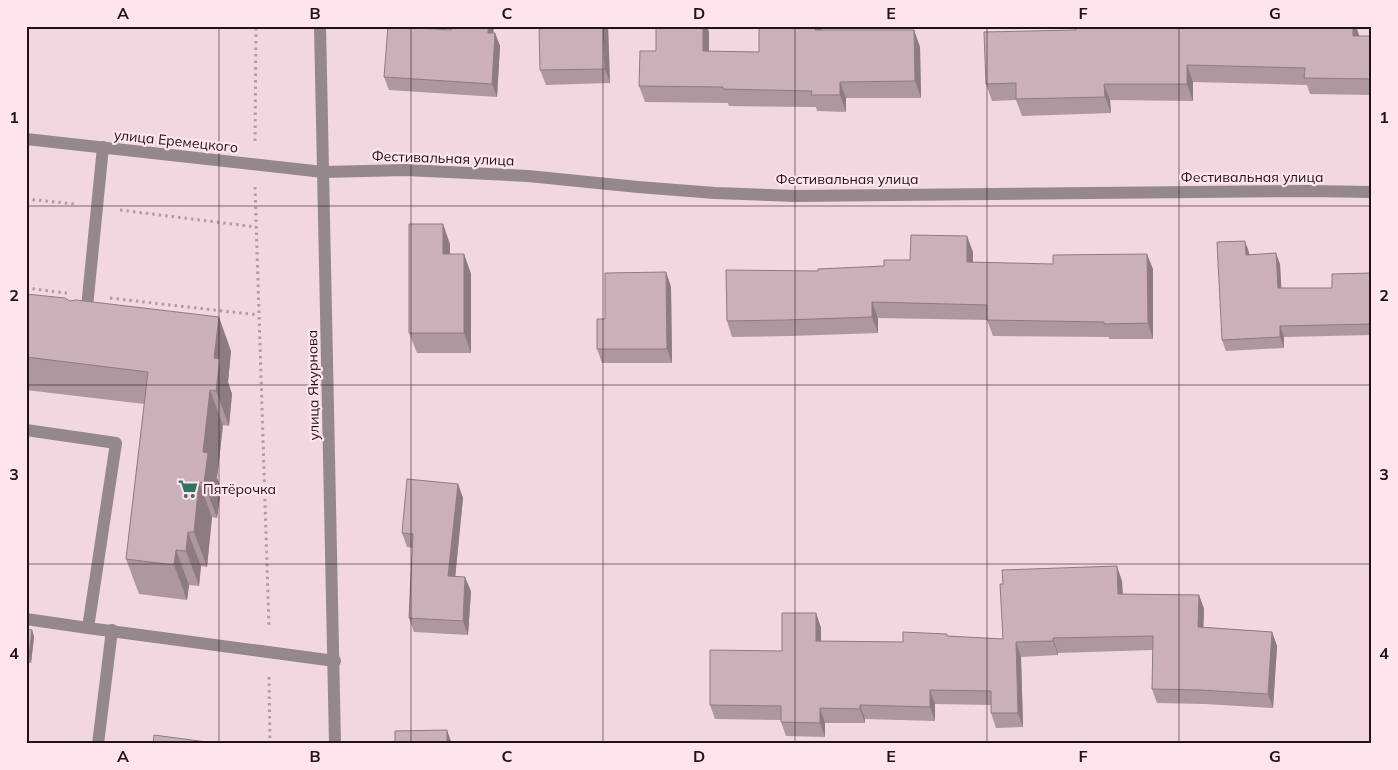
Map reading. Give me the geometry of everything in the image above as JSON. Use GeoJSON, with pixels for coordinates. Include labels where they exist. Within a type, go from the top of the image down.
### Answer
{"type":"FeatureCollection","features":[{"type":"Feature","properties":{"kind":"street","name":"улица Якурнова"},"geometry":{"type":"LineString","coordinates":[[320,26],[335,744]]}},
{"type":"Feature","properties":{"kind":"street","name":"улица Еремецкого"},"geometry":{"type":"LineString","coordinates":[[26,139],[323,172]]}},
{"type":"Feature","properties":{"kind":"street"},"geometry":{"type":"LineString","coordinates":[[84,328],[103,148]]}},
{"type":"Feature","properties":{"kind":"street","name":"Фестивальная улица"},"geometry":{"type":"LineString","coordinates":[[323,172],[406,170],[453,172],[528,176],[705,192],[795,196],[1372,192]]}},
{"type":"Feature","properties":{"kind":"street"},"geometry":{"type":"LineString","coordinates":[[26,430],[116,443],[88,628]]}},
{"type":"Feature","properties":{"kind":"street"},"geometry":{"type":"LineString","coordinates":[[26,619],[334,661]]}},
{"type":"Feature","properties":{"kind":"street"},"geometry":{"type":"LineString","coordinates":[[98,744],[112,630]]}},
{"type":"Feature","properties":{"kind":"path"},"geometry":{"type":"LineString","coordinates":[[26,199],[256,227]]}},
{"type":"Feature","properties":{"kind":"path"},"geometry":{"type":"LineString","coordinates":[[26,288],[258,314]]}},
{"type":"Feature","properties":{"kind":"path"},"geometry":{"type":"LineString","coordinates":[[258,301],[270,744]]}},
{"type":"Feature","properties":{"kind":"building"},"geometry":{"type":"Polygon","coordinates":[[[388,26],[451,30],[451,26],[488,26],[488,33],[495,33],[492,84],[384,77],[388,26]]]}},
{"type":"Feature","properties":{"kind":"building"},"geometry":{"type":"Polygon","coordinates":[[[539,26],[603,26],[605,69],[540,70],[539,26]]]}},
{"type":"Feature","properties":{"kind":"building"},"geometry":{"type":"Polygon","coordinates":[[[656,26],[703,26],[703,51],[759,52],[759,26],[815,26],[815,30],[914,30],[915,81],[840,82],[840,95],[811,95],[812,91],[723,89],[723,87],[639,86],[640,51],[656,51],[656,26]]]}},
{"type":"Feature","properties":{"kind":"building"},"geometry":{"type":"Polygon","coordinates":[[[1076,26],[1353,26],[1353,36],[1372,36],[1372,79],[1304,78],[1305,68],[1187,65],[1187,84],[1104,84],[1105,97],[1016,99],[1016,83],[986,84],[984,32],[1076,30],[1076,26]]]}},
{"type":"Feature","properties":{"kind":"building"},"geometry":{"type":"Polygon","coordinates":[[[409,224],[443,224],[443,254],[464,254],[464,333],[409,333],[409,224]]]}},
{"type":"Feature","properties":{"kind":"building"},"geometry":{"type":"Polygon","coordinates":[[[911,235],[967,236],[967,262],[1053,264],[1053,255],[1147,254],[1148,323],[1104,324],[1104,322],[987,320],[987,305],[872,302],[872,317],[727,321],[726,270],[818,271],[818,269],[884,266],[884,260],[910,260],[911,235]]]}},
{"type":"Feature","properties":{"kind":"building"},"geometry":{"type":"Polygon","coordinates":[[[1245,241],[1246,255],[1276,253],[1278,288],[1332,288],[1332,274],[1372,273],[1372,324],[1280,326],[1280,337],[1222,340],[1217,242],[1245,241]]]}},
{"type":"Feature","properties":{"kind":"building"},"geometry":{"type":"Polygon","coordinates":[[[666,272],[667,349],[597,349],[597,319],[605,319],[605,273],[666,272]]]}},
{"type":"Feature","properties":{"kind":"building"},"geometry":{"type":"Polygon","coordinates":[[[26,294],[65,298],[70,301],[76,300],[219,317],[214,358],[220,359],[216,391],[210,390],[203,452],[208,453],[204,483],[199,482],[194,532],[188,532],[186,551],[176,550],[174,565],[126,559],[148,372],[26,357],[26,294]]]}},
{"type":"Feature","properties":{"kind":"building"},"geometry":{"type":"Polygon","coordinates":[[[407,479],[458,484],[448,576],[465,577],[463,621],[409,618],[413,534],[402,533],[407,479]]]}},
{"type":"Feature","properties":{"kind":"building"},"geometry":{"type":"Polygon","coordinates":[[[1117,566],[1118,594],[1199,595],[1198,627],[1272,632],[1268,694],[1152,689],[1153,636],[1053,638],[1053,641],[1016,642],[1018,713],[991,713],[991,691],[930,690],[930,707],[860,705],[860,709],[820,708],[820,723],[781,722],[781,706],[710,705],[710,650],[782,651],[782,613],[816,613],[816,641],[903,642],[903,632],[1003,639],[1000,584],[1003,584],[1002,570],[1117,566]]]}},
{"type":"Feature","properties":{"kind":"building"},"geometry":{"type":"Polygon","coordinates":[[[26,629],[32,630],[29,656],[26,656],[26,629]]]}},
{"type":"Feature","properties":{"kind":"building"},"geometry":{"type":"Polygon","coordinates":[[[447,730],[447,744],[395,744],[395,731],[447,730]]]}},
{"type":"Feature","properties":{"kind":"building"},"geometry":{"type":"Polygon","coordinates":[[[154,735],[207,742],[207,744],[153,744],[154,735]]]}},
{"type":"Feature","properties":{"kind":"place","name":"Пятёрочка"},"geometry":{"type":"Point","coordinates":[188,489]}}]}
